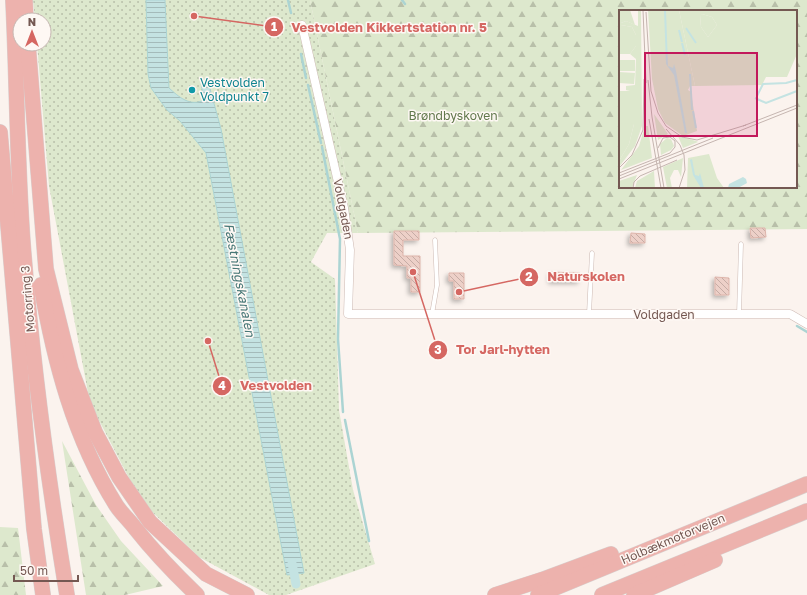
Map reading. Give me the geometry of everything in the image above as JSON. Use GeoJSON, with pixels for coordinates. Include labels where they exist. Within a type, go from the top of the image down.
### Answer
{"type":"FeatureCollection","features":[{"type":"Feature","properties":{"kind":"highway","name":"Motorring 3"},"geometry":{"type":"LineString","coordinates":[[14,0],[23,243],[33,354],[46,464],[67,595]]}},
{"type":"Feature","properties":{"kind":"highway"},"geometry":{"type":"LineString","coordinates":[[25,0],[26,12]]}},
{"type":"Feature","properties":{"kind":"highway"},"geometry":{"type":"LineString","coordinates":[[29,52],[46,268],[71,370],[95,432],[119,477],[150,522],[206,574],[247,595]]}},
{"type":"Feature","properties":{"kind":"highway"},"geometry":{"type":"LineString","coordinates":[[17,93],[28,158],[39,275],[46,315],[65,391],[78,429],[84,444],[116,505],[173,572],[197,595]]}},
{"type":"Feature","properties":{"kind":"highway","name":"Motorring 3"},"geometry":{"type":"LineString","coordinates":[[0,132],[34,529],[43,595]]}},
{"type":"Feature","properties":{"kind":"highway","name":"Holbækmotorvejen"},"geometry":{"type":"LineString","coordinates":[[538,595],[807,484]]}},
{"type":"Feature","properties":{"kind":"highway"},"geometry":{"type":"LineString","coordinates":[[634,595],[742,548],[804,512]]}},
{"type":"Feature","properties":{"kind":"highway","name":"Holbækmotorvejen"},"geometry":{"type":"LineString","coordinates":[[602,595],[804,512]]}},
{"type":"Feature","properties":{"kind":"highway"},"geometry":{"type":"LineString","coordinates":[[495,595],[544,579],[668,533],[730,516]]}},
{"type":"Feature","properties":{"kind":"highway"},"geometry":{"type":"LineString","coordinates":[[34,529],[34,595]]}},
{"type":"Feature","properties":{"kind":"street","name":"Voldgaden"},"geometry":{"type":"LineString","coordinates":[[302,25],[344,208],[350,250],[348,314],[790,314],[807,324]]}},
{"type":"Feature","properties":{"kind":"lane"},"geometry":{"type":"LineString","coordinates":[[432,314],[437,286],[435,240]]}},
{"type":"Feature","properties":{"kind":"lane"},"geometry":{"type":"LineString","coordinates":[[739,315],[741,244]]}},
{"type":"Feature","properties":{"kind":"lane"},"geometry":{"type":"LineString","coordinates":[[589,315],[592,253]]}},
{"type":"Feature","properties":{"kind":"green space"},"geometry":{"type":"Polygon","coordinates":[[[33,0],[310,0],[358,233],[327,233],[311,262],[335,279],[339,410],[353,490],[375,564],[286,595],[269,595],[199,557],[141,501],[90,403],[49,186],[38,52],[52,52],[52,12],[34,12],[33,0]]]}},
{"type":"Feature","properties":{"kind":"green space","name":"Brøndbyskoven"},"geometry":{"type":"Polygon","coordinates":[[[310,0],[807,0],[807,229],[358,233],[310,0]]]}},
{"type":"Feature","properties":{"kind":"green space"},"geometry":{"type":"Polygon","coordinates":[[[62,441],[96,505],[121,541],[163,586],[125,595],[86,595],[62,441]]]}},
{"type":"Feature","properties":{"kind":"green space"},"geometry":{"type":"Polygon","coordinates":[[[0,527],[18,528],[26,595],[0,595],[0,527]]]}},
{"type":"Feature","properties":{"kind":"water"},"geometry":{"type":"Polygon","coordinates":[[[146,0],[165,0],[169,88],[189,102],[199,102],[204,100],[201,83],[207,78],[221,129],[304,573],[287,575],[206,153],[180,121],[167,110],[151,88],[148,74],[146,0]]]}},
{"type":"Feature","properties":{"kind":"building"},"geometry":{"type":"Polygon","coordinates":[[[750,228],[765,228],[766,237],[751,238],[750,228]]]}},
{"type":"Feature","properties":{"kind":"building"},"geometry":{"type":"Polygon","coordinates":[[[394,231],[419,231],[419,240],[403,240],[403,256],[420,256],[420,292],[411,292],[411,278],[407,278],[407,266],[394,265],[394,231]]]}},
{"type":"Feature","properties":{"kind":"building"},"geometry":{"type":"Polygon","coordinates":[[[631,233],[645,234],[645,243],[630,243],[631,233]]]}},
{"type":"Feature","properties":{"kind":"building"},"geometry":{"type":"Polygon","coordinates":[[[551,272],[580,273],[580,281],[551,281],[551,272]]]}},
{"type":"Feature","properties":{"kind":"building"},"geometry":{"type":"Polygon","coordinates":[[[449,273],[464,273],[464,299],[454,299],[454,281],[449,281],[449,273]]]}},
{"type":"Feature","properties":{"kind":"building"},"geometry":{"type":"Polygon","coordinates":[[[715,277],[729,278],[729,295],[715,295],[715,277]]]}},
{"type":"Feature","properties":{"kind":"waterway"},"geometry":{"type":"LineString","coordinates":[[288,0],[291,13]]}},
{"type":"Feature","properties":{"kind":"waterway"},"geometry":{"type":"LineString","coordinates":[[402,0],[405,4]]}},
{"type":"Feature","properties":{"kind":"waterway"},"geometry":{"type":"LineString","coordinates":[[301,54],[306,78]]}},
{"type":"Feature","properties":{"kind":"waterway"},"geometry":{"type":"LineString","coordinates":[[308,85],[321,143]]}},
{"type":"Feature","properties":{"kind":"waterway"},"geometry":{"type":"LineString","coordinates":[[322,147],[340,239],[338,339],[343,412]]}},
{"type":"Feature","properties":{"kind":"waterway"},"geometry":{"type":"LineString","coordinates":[[797,326],[807,332]]}},
{"type":"Feature","properties":{"kind":"waterway"},"geometry":{"type":"LineString","coordinates":[[345,420],[369,541]]}},
{"type":"Feature","properties":{"kind":"waterway","name":"Fæstningskanalen"},"geometry":{"type":"LineString","coordinates":[[292,563],[296,584]]}},
{"type":"Feature","properties":{"kind":"place","name":"Vestvolden Kikkertstation nr. 5"},"geometry":{"type":"Point","coordinates":[194,16]}},
{"type":"Feature","properties":{"kind":"place","name":"Vestvolden Voldpunkt 7"},"geometry":{"type":"Point","coordinates":[192,90]}},
{"type":"Feature","properties":{"kind":"place","name":"Tor Jarl-hytten"},"geometry":{"type":"Point","coordinates":[413,272]}},
{"type":"Feature","properties":{"kind":"place","name":"Naturskolen"},"geometry":{"type":"Point","coordinates":[459,292]}},
{"type":"Feature","properties":{"kind":"place","name":"Vestvolden"},"geometry":{"type":"Point","coordinates":[208,341]}}]}
